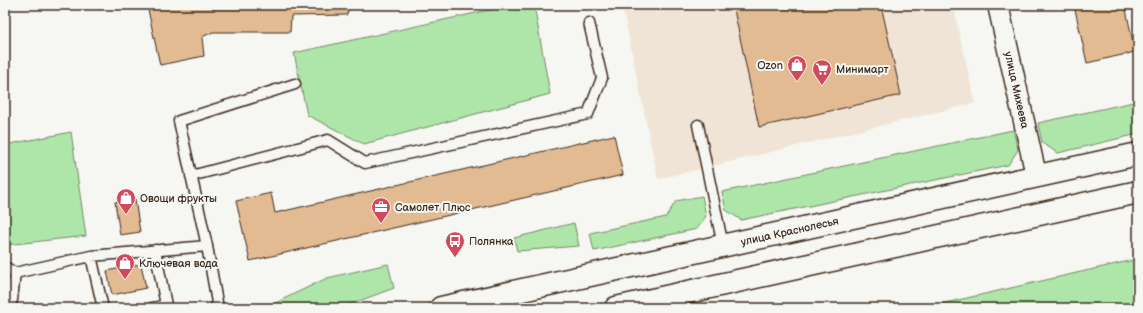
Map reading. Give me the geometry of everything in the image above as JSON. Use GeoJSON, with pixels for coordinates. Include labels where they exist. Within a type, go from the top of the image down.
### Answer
{"type":"FeatureCollection","features":[{"type":"Feature","properties":{"kind":"street","name":"улица Михеева"},"geometry":{"type":"LineString","coordinates":[[998,5],[1036,175]]}},
{"type":"Feature","properties":{"kind":"street","name":"улица Краснолесья"},"geometry":{"type":"LineString","coordinates":[[441,308],[1036,175],[1138,154]]}},
{"type":"Feature","properties":{"kind":"street"},"geometry":{"type":"LineString","coordinates":[[616,308],[1138,192]]}},
{"type":"Feature","properties":{"kind":"lane"},"geometry":{"type":"LineString","coordinates":[[191,176],[328,140],[365,163],[588,114],[602,78],[589,23]]}},
{"type":"Feature","properties":{"kind":"lane"},"geometry":{"type":"LineString","coordinates":[[218,308],[207,246],[179,121],[295,84]]}},
{"type":"Feature","properties":{"kind":"lane"},"geometry":{"type":"LineString","coordinates":[[698,125],[722,246]]}},
{"type":"Feature","properties":{"kind":"lane"},"geometry":{"type":"LineString","coordinates":[[5,267],[15,273],[91,256],[207,246]]}},
{"type":"Feature","properties":{"kind":"lane"},"geometry":{"type":"LineString","coordinates":[[152,308],[166,305],[155,250]]}},
{"type":"Feature","properties":{"kind":"lane"},"geometry":{"type":"LineString","coordinates":[[91,256],[103,308]]}},
{"type":"Feature","properties":{"kind":"lane"},"geometry":{"type":"LineString","coordinates":[[10,308],[15,273]]}},
{"type":"Feature","properties":{"kind":"shaded area"},"geometry":{"type":"Polygon","coordinates":[[[622,5],[953,5],[975,103],[658,179],[622,5]]]}},
{"type":"Feature","properties":{"kind":"green space"},"geometry":{"type":"Polygon","coordinates":[[[512,5],[534,5],[550,94],[364,144],[307,115],[294,53],[512,5]]]}},
{"type":"Feature","properties":{"kind":"green space"},"geometry":{"type":"Polygon","coordinates":[[[1138,101],[1138,134],[1058,153],[1042,143],[1038,123],[1138,101]]]}},
{"type":"Feature","properties":{"kind":"green space"},"geometry":{"type":"Polygon","coordinates":[[[1013,130],[1018,150],[1008,165],[741,220],[726,210],[722,192],[1013,130]]]}},
{"type":"Feature","properties":{"kind":"green space"},"geometry":{"type":"Polygon","coordinates":[[[71,132],[86,236],[6,245],[5,145],[71,132]]]}},
{"type":"Feature","properties":{"kind":"green space"},"geometry":{"type":"Polygon","coordinates":[[[702,196],[706,216],[697,229],[594,251],[590,233],[666,217],[676,201],[702,196]]]}},
{"type":"Feature","properties":{"kind":"green space"},"geometry":{"type":"Polygon","coordinates":[[[574,223],[579,246],[517,251],[514,238],[574,223]]]}},
{"type":"Feature","properties":{"kind":"green space"},"geometry":{"type":"Polygon","coordinates":[[[1138,259],[1138,308],[923,308],[1138,259]]]}},
{"type":"Feature","properties":{"kind":"green space"},"geometry":{"type":"Polygon","coordinates":[[[388,264],[394,288],[340,308],[265,308],[327,278],[388,264]]]}},
{"type":"Feature","properties":{"kind":"building"},"geometry":{"type":"Polygon","coordinates":[[[147,5],[349,5],[347,15],[291,16],[290,32],[213,32],[202,37],[204,56],[160,65],[147,5]]]}},
{"type":"Feature","properties":{"kind":"building"},"geometry":{"type":"Polygon","coordinates":[[[733,5],[881,5],[901,95],[759,127],[733,5]]]}},
{"type":"Feature","properties":{"kind":"building"},"geometry":{"type":"Polygon","coordinates":[[[1074,5],[1125,5],[1135,52],[1087,63],[1074,5]]]}},
{"type":"Feature","properties":{"kind":"building"},"geometry":{"type":"Polygon","coordinates":[[[614,135],[623,175],[250,261],[236,201],[271,193],[275,213],[614,135]]]}},
{"type":"Feature","properties":{"kind":"building"},"geometry":{"type":"Polygon","coordinates":[[[135,199],[140,232],[120,235],[115,202],[135,199]]]}},
{"type":"Feature","properties":{"kind":"building"},"geometry":{"type":"Polygon","coordinates":[[[141,264],[146,288],[112,295],[107,271],[141,264]]]}},
{"type":"Feature","properties":{"kind":"place","name":"Ozon"},"geometry":{"type":"Point","coordinates":[797,82]}},
{"type":"Feature","properties":{"kind":"place","name":"Минимарт"},"geometry":{"type":"Point","coordinates":[822,86]}},
{"type":"Feature","properties":{"kind":"place","name":"Овощи фрукты"},"geometry":{"type":"Point","coordinates":[126,215]}},
{"type":"Feature","properties":{"kind":"place","name":"Самолет Плюс"},"geometry":{"type":"Point","coordinates":[381,224]}},
{"type":"Feature","properties":{"kind":"place","name":"Полянка"},"geometry":{"type":"Point","coordinates":[455,258]}},
{"type":"Feature","properties":{"kind":"place","name":"Ключевая вода"},"geometry":{"type":"Point","coordinates":[125,280]}}]}
